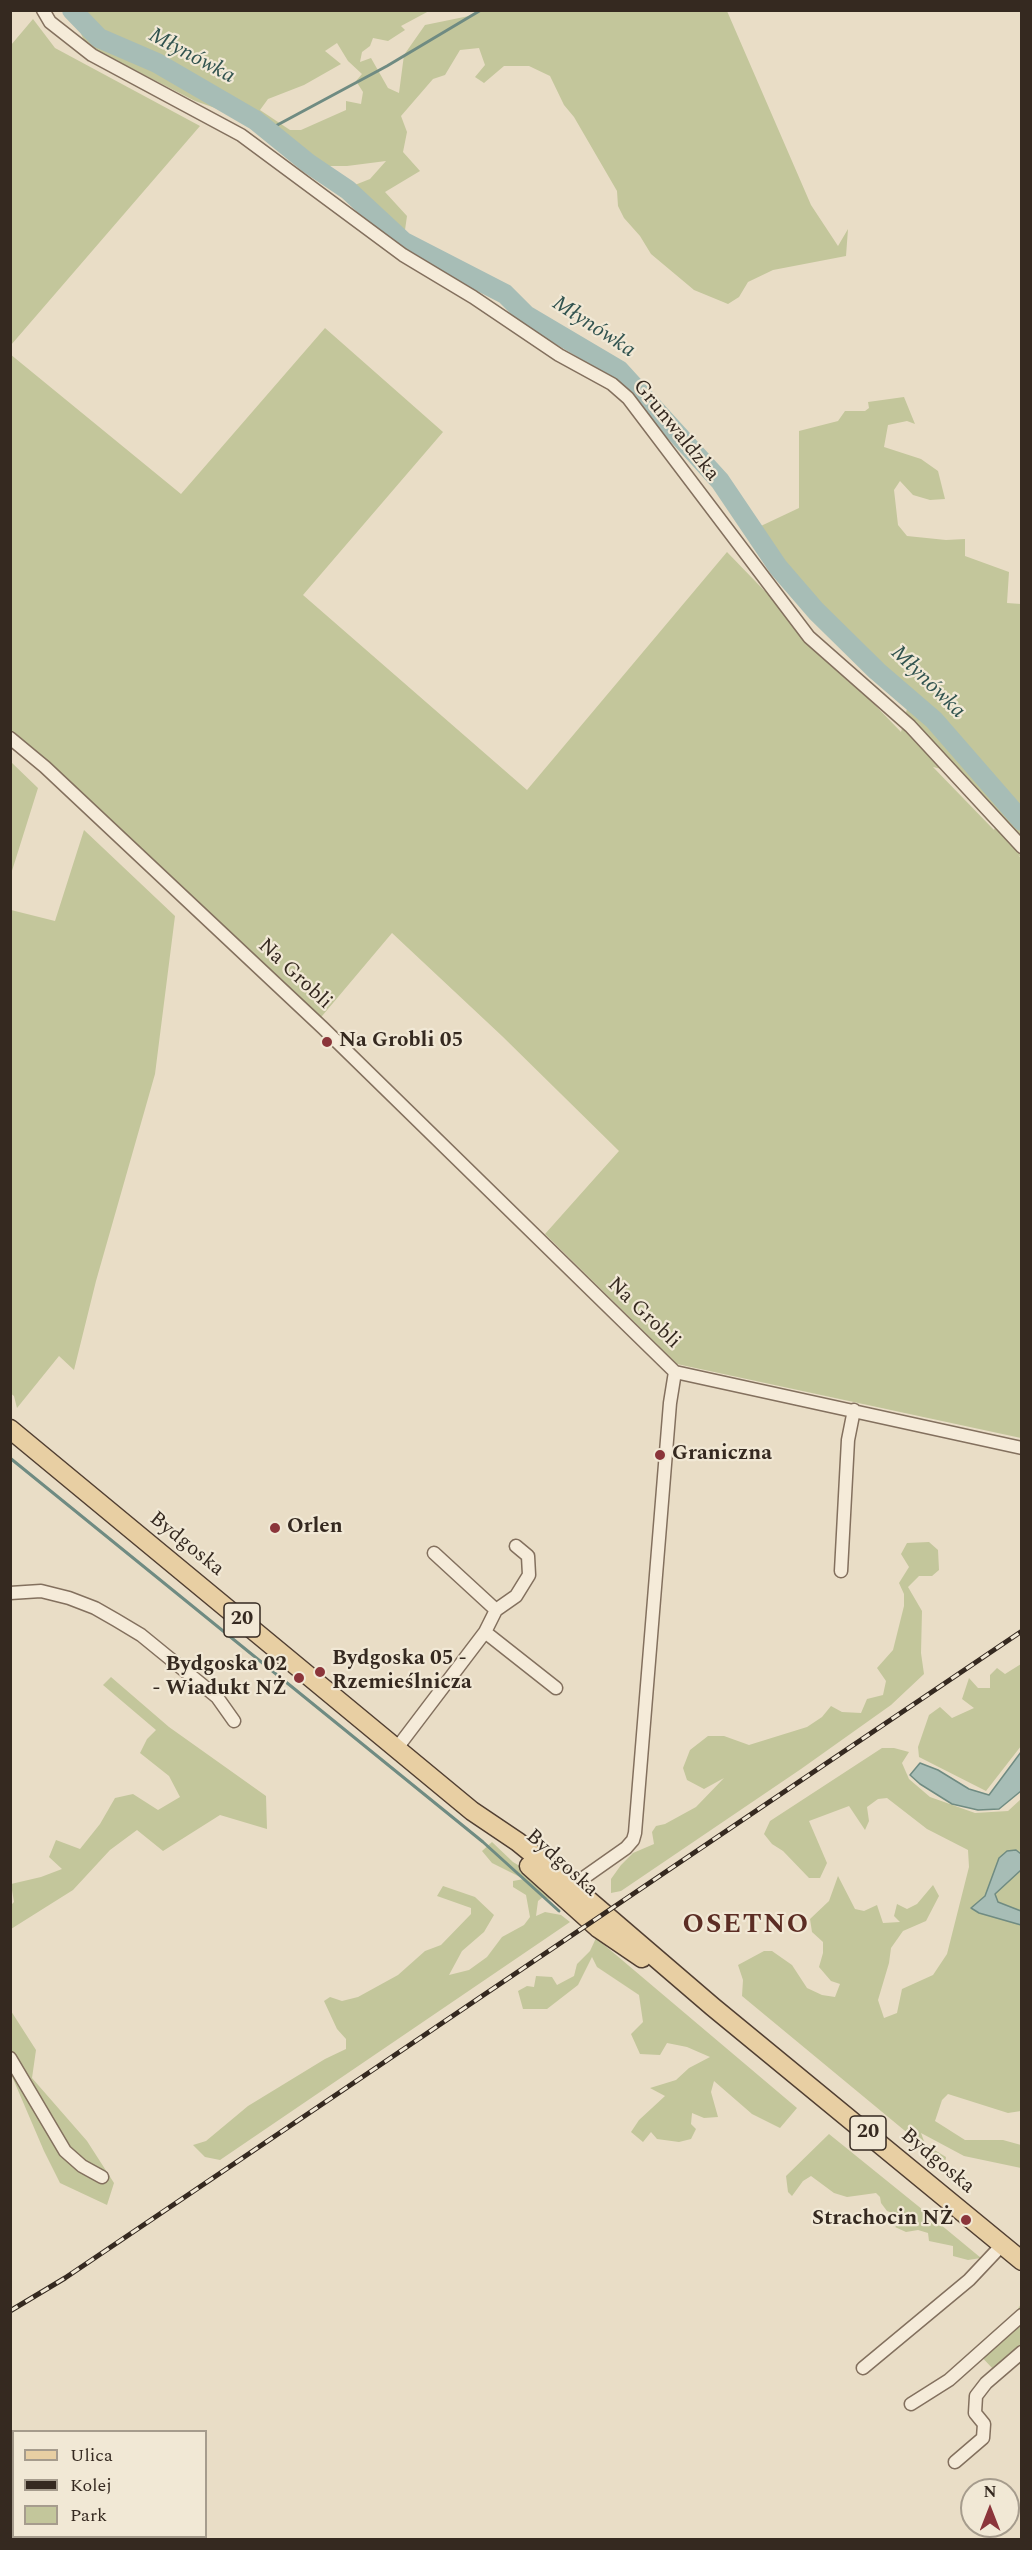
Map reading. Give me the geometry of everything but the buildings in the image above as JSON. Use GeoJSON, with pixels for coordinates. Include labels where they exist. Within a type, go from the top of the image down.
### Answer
{"type":"FeatureCollection","features":[{"type":"Feature","properties":{"kind":"main road","name":"Bydgoska"},"geometry":{"type":"LineString","coordinates":[[10,1429],[472,1811],[511,1851],[598,1928],[712,2007]]}},
{"type":"Feature","properties":{"kind":"main road","name":"Bydgoska"},"geometry":{"type":"LineString","coordinates":[[472,1811],[518,1842],[572,1886],[712,2007],[1022,2261]]}},
{"type":"Feature","properties":{"kind":"street","name":"Grunwaldzka"},"geometry":{"type":"LineString","coordinates":[[43,10],[56,27],[92,55],[241,135],[403,255],[473,297],[560,355],[612,384],[634,406],[809,637],[910,726],[1022,847]]}},
{"type":"Feature","properties":{"kind":"street","name":"Na Grobli"},"geometry":{"type":"LineString","coordinates":[[10,738],[45,767],[323,1028],[675,1372]]}},
{"type":"Feature","properties":{"kind":"street"},"geometry":{"type":"LineString","coordinates":[[548,1883],[564,1887],[572,1886],[626,1848],[635,1833],[670,1403],[675,1372],[1022,1448]]}},
{"type":"Feature","properties":{"kind":"street"},"geometry":{"type":"LineString","coordinates":[[841,1571],[848,1440],[854,1410]]}},
{"type":"Feature","properties":{"kind":"street"},"geometry":{"type":"LineString","coordinates":[[397,1748],[485,1632],[496,1610],[516,1596],[529,1575],[528,1556],[516,1546]]}},
{"type":"Feature","properties":{"kind":"street"},"geometry":{"type":"LineString","coordinates":[[434,1553],[468,1587],[496,1610]]}},
{"type":"Feature","properties":{"kind":"street"},"geometry":{"type":"LineString","coordinates":[[10,1593],[40,1591],[95,1608],[141,1635],[217,1697],[234,1720]]}},
{"type":"Feature","properties":{"kind":"street"},"geometry":{"type":"LineString","coordinates":[[485,1632],[556,1688]]}},
{"type":"Feature","properties":{"kind":"street"},"geometry":{"type":"LineString","coordinates":[[10,2058],[65,2151],[82,2166],[102,2177]]}},
{"type":"Feature","properties":{"kind":"street"},"geometry":{"type":"LineString","coordinates":[[864,2368],[969,2280],[1002,2245]]}},
{"type":"Feature","properties":{"kind":"street"},"geometry":{"type":"LineString","coordinates":[[911,2404],[949,2380],[1022,2315]]}},
{"type":"Feature","properties":{"kind":"street"},"geometry":{"type":"LineString","coordinates":[[955,2462],[983,2438],[984,2424],[975,2413],[976,2396],[986,2383],[1022,2352]]}},
{"type":"Feature","properties":{"kind":"green space"},"geometry":{"type":"Polygon","coordinates":[[[71,11],[429,11],[401,26],[405,30],[388,41],[373,38],[370,46],[362,52],[360,62],[371,58],[388,88],[399,93],[404,55],[425,25],[469,16],[480,11],[727,11],[811,205],[838,246],[848,229],[846,256],[773,270],[748,282],[739,297],[728,304],[694,290],[651,254],[640,236],[624,218],[618,206],[617,191],[574,117],[564,105],[550,76],[529,66],[504,66],[484,83],[475,77],[485,65],[479,48],[460,50],[445,75],[433,79],[401,116],[407,132],[403,152],[420,171],[385,192],[407,216],[404,237],[365,208],[337,192],[370,179],[386,161],[347,166],[300,166],[244,118],[195,101],[86,45],[71,11]],[[337,43],[325,51],[341,64],[304,85],[268,99],[260,110],[290,130],[301,130],[346,110],[346,101],[361,104],[363,92],[356,81],[362,74],[348,61],[337,43]]]}},
{"type":"Feature","properties":{"kind":"green space"},"geometry":{"type":"Polygon","coordinates":[[[33,19],[55,48],[200,126],[11,345],[11,45],[33,19]]]}},
{"type":"Feature","properties":{"kind":"green space"},"geometry":{"type":"Polygon","coordinates":[[[325,328],[443,432],[303,595],[527,790],[727,552],[901,732],[908,705],[848,653],[804,606],[746,533],[799,508],[799,431],[838,421],[845,411],[865,411],[869,408],[868,402],[904,397],[915,424],[907,421],[888,425],[884,447],[921,459],[938,471],[945,499],[930,500],[913,495],[900,481],[894,490],[898,525],[907,536],[946,540],[965,539],[965,556],[1009,572],[1007,603],[1021,604],[1021,857],[1018,855],[1022,859],[1021,1438],[677,1364],[545,1234],[619,1151],[502,1036],[392,933],[317,1022],[11,734],[10,354],[181,494],[325,328]],[[933,767],[994,830],[999,818],[951,771],[933,767]]]}},
{"type":"Feature","properties":{"kind":"green space"},"geometry":{"type":"Polygon","coordinates":[[[11,762],[38,788],[11,874],[11,762]]]}},
{"type":"Feature","properties":{"kind":"green space"},"geometry":{"type":"Polygon","coordinates":[[[84,830],[175,916],[155,1074],[96,1281],[74,1370],[59,1356],[17,1408],[14,1396],[10,1393],[11,910],[55,921],[84,830]]]}},
{"type":"Feature","properties":{"kind":"green space"},"geometry":{"type":"Polygon","coordinates":[[[929,1542],[938,1550],[939,1570],[932,1576],[919,1576],[908,1587],[922,1611],[921,1653],[924,1674],[891,1705],[801,1769],[621,1891],[611,1893],[611,1879],[621,1865],[633,1853],[654,1844],[652,1832],[656,1826],[665,1824],[696,1807],[724,1778],[704,1789],[687,1780],[683,1768],[690,1750],[708,1736],[724,1736],[749,1745],[807,1727],[822,1717],[831,1706],[842,1712],[861,1713],[867,1699],[883,1695],[886,1681],[877,1668],[893,1650],[904,1606],[904,1594],[899,1583],[909,1567],[901,1554],[907,1543],[929,1542]]]}},
{"type":"Feature","properties":{"kind":"green space"},"geometry":{"type":"Polygon","coordinates":[[[1021,1664],[1021,1746],[986,1791],[919,1757],[918,1747],[929,1715],[940,1707],[952,1718],[974,1708],[962,1699],[969,1678],[978,1688],[990,1688],[990,1675],[997,1668],[1005,1674],[1021,1664]]]}},
{"type":"Feature","properties":{"kind":"green space"},"geometry":{"type":"Polygon","coordinates":[[[111,1677],[169,1727],[266,1796],[267,1829],[220,1815],[163,1851],[137,1830],[110,1850],[73,1890],[11,1929],[11,1905],[14,1902],[11,1884],[62,1869],[49,1857],[56,1840],[80,1849],[100,1824],[115,1798],[133,1794],[158,1810],[180,1797],[169,1776],[140,1753],[147,1739],[156,1730],[103,1685],[111,1677]]]}},
{"type":"Feature","properties":{"kind":"green space"},"geometry":{"type":"Polygon","coordinates":[[[882,1748],[909,1752],[902,1763],[909,1779],[930,1797],[975,1813],[1008,1811],[1021,1799],[1021,2111],[1008,2113],[948,2094],[942,2100],[935,2121],[965,2140],[1003,2140],[1021,2145],[1021,2168],[964,2156],[921,2133],[925,2144],[946,2157],[945,2164],[742,1996],[743,1980],[738,1965],[764,1951],[772,1951],[792,1965],[807,1988],[822,1995],[835,1997],[840,1984],[831,1981],[819,1967],[823,1942],[812,1932],[810,1919],[829,1901],[838,1876],[855,1909],[864,1911],[877,1905],[883,1923],[900,1922],[894,1916],[897,1904],[907,1909],[917,1904],[933,1885],[939,1896],[926,1921],[903,1931],[891,1948],[878,2000],[884,2018],[897,2013],[902,1989],[933,1975],[947,1954],[969,1867],[968,1850],[927,1829],[887,1798],[878,1799],[867,1807],[869,1821],[865,1830],[849,1806],[809,1821],[827,1863],[820,1878],[809,1878],[764,1834],[770,1821],[882,1748]]]}},
{"type":"Feature","properties":{"kind":"green space"},"geometry":{"type":"Polygon","coordinates":[[[492,1842],[513,1862],[536,1876],[560,1903],[543,1897],[538,1901],[536,1916],[545,1912],[561,1915],[570,1922],[220,2160],[205,2157],[193,2145],[206,2141],[248,2106],[325,2059],[346,2049],[346,2039],[337,2029],[324,2001],[330,1997],[342,2001],[358,1997],[398,1975],[425,1951],[441,1945],[471,1914],[471,1908],[437,1896],[443,1886],[475,1897],[494,1915],[484,1932],[462,1951],[449,1975],[469,1970],[487,1957],[502,1937],[524,1925],[530,1917],[526,1895],[513,1887],[513,1881],[524,1879],[492,1863],[482,1851],[492,1842]]]}},
{"type":"Feature","properties":{"kind":"green space"},"geometry":{"type":"Polygon","coordinates":[[[596,1938],[797,2108],[780,2128],[752,2114],[714,2081],[711,2092],[718,2117],[704,2118],[692,2113],[691,2124],[696,2129],[691,2139],[679,2142],[657,2139],[651,2132],[643,2142],[631,2132],[639,2120],[665,2096],[650,2088],[676,2080],[689,2068],[710,2057],[687,2047],[667,2043],[660,2055],[640,2054],[631,2034],[643,2022],[639,1995],[597,1967],[592,1957],[578,1985],[547,2009],[523,2009],[518,1991],[527,1986],[534,1987],[536,1976],[552,1977],[557,1985],[574,1976],[577,1964],[590,1951],[596,1938]]]}},
{"type":"Feature","properties":{"kind":"green space"},"geometry":{"type":"Polygon","coordinates":[[[11,2011],[36,2050],[32,2078],[87,2141],[114,2183],[107,2205],[60,2183],[44,2151],[11,2074],[11,2011]]]}},
{"type":"Feature","properties":{"kind":"green space"},"geometry":{"type":"Polygon","coordinates":[[[829,2134],[981,2258],[968,2260],[953,2256],[953,2246],[929,2241],[928,2233],[918,2230],[906,2232],[895,2227],[906,2218],[887,2211],[876,2193],[847,2197],[834,2193],[811,2176],[803,2181],[792,2196],[788,2192],[786,2176],[829,2134]]]}},
{"type":"Feature","properties":{"kind":"green space"},"geometry":{"type":"Polygon","coordinates":[[[1021,2304],[1021,2364],[994,2370],[975,2350],[1014,2315],[1021,2304]]]}},
{"type":"Feature","properties":{"kind":"water"},"geometry":{"type":"Polygon","coordinates":[[[1021,1752],[1021,1791],[999,1809],[978,1810],[952,1804],[910,1775],[920,1763],[938,1770],[969,1789],[989,1795],[1021,1752]]]}},
{"type":"Feature","properties":{"kind":"water"},"geometry":{"type":"Polygon","coordinates":[[[1016,1850],[1021,1854],[1021,1870],[995,1894],[998,1902],[1021,1911],[1021,1925],[979,1913],[971,1908],[985,1896],[999,1858],[1007,1851],[1016,1850]]]}},
{"type":"Feature","properties":{"kind":"waterway","name":"Młynówka"},"geometry":{"type":"LineString","coordinates":[[72,10],[99,38],[157,63],[255,120],[308,163],[348,190],[404,242],[505,294],[526,315],[619,370],[720,481],[778,567],[816,611],[877,671],[934,720],[1022,821]]}},
{"type":"Feature","properties":{"kind":"waterway"},"geometry":{"type":"LineString","coordinates":[[268,130],[387,66],[481,10]]}},
{"type":"Feature","properties":{"kind":"waterway"},"geometry":{"type":"LineString","coordinates":[[10,1458],[483,1842],[559,1911]]}},
{"type":"Feature","properties":{"kind":"railway"},"geometry":{"type":"LineString","coordinates":[[10,2311],[65,2278],[1022,1631]]}},
{"type":"Feature","properties":{"kind":"place","name":"Na Grobli 05"},"geometry":{"type":"Point","coordinates":[327,1042]}},
{"type":"Feature","properties":{"kind":"place","name":"Graniczna"},"geometry":{"type":"Point","coordinates":[660,1455]}},
{"type":"Feature","properties":{"kind":"place","name":"Orlen"},"geometry":{"type":"Point","coordinates":[275,1528]}},
{"type":"Feature","properties":{"kind":"place","name":"Bydgoska 05 - Rzemieślnicza"},"geometry":{"type":"Point","coordinates":[320,1672]}},
{"type":"Feature","properties":{"kind":"place","name":"Bydgoska 02 - Wiadukt NŻ"},"geometry":{"type":"Point","coordinates":[299,1678]}},
{"type":"Feature","properties":{"kind":"place","name":"Strachocin NŻ"},"geometry":{"type":"Point","coordinates":[966,2220]}},
{"type":"Feature","properties":{"kind":"district","name":"OSETNO"},"geometry":{"type":"Point","coordinates":[746,1927]}}]}
